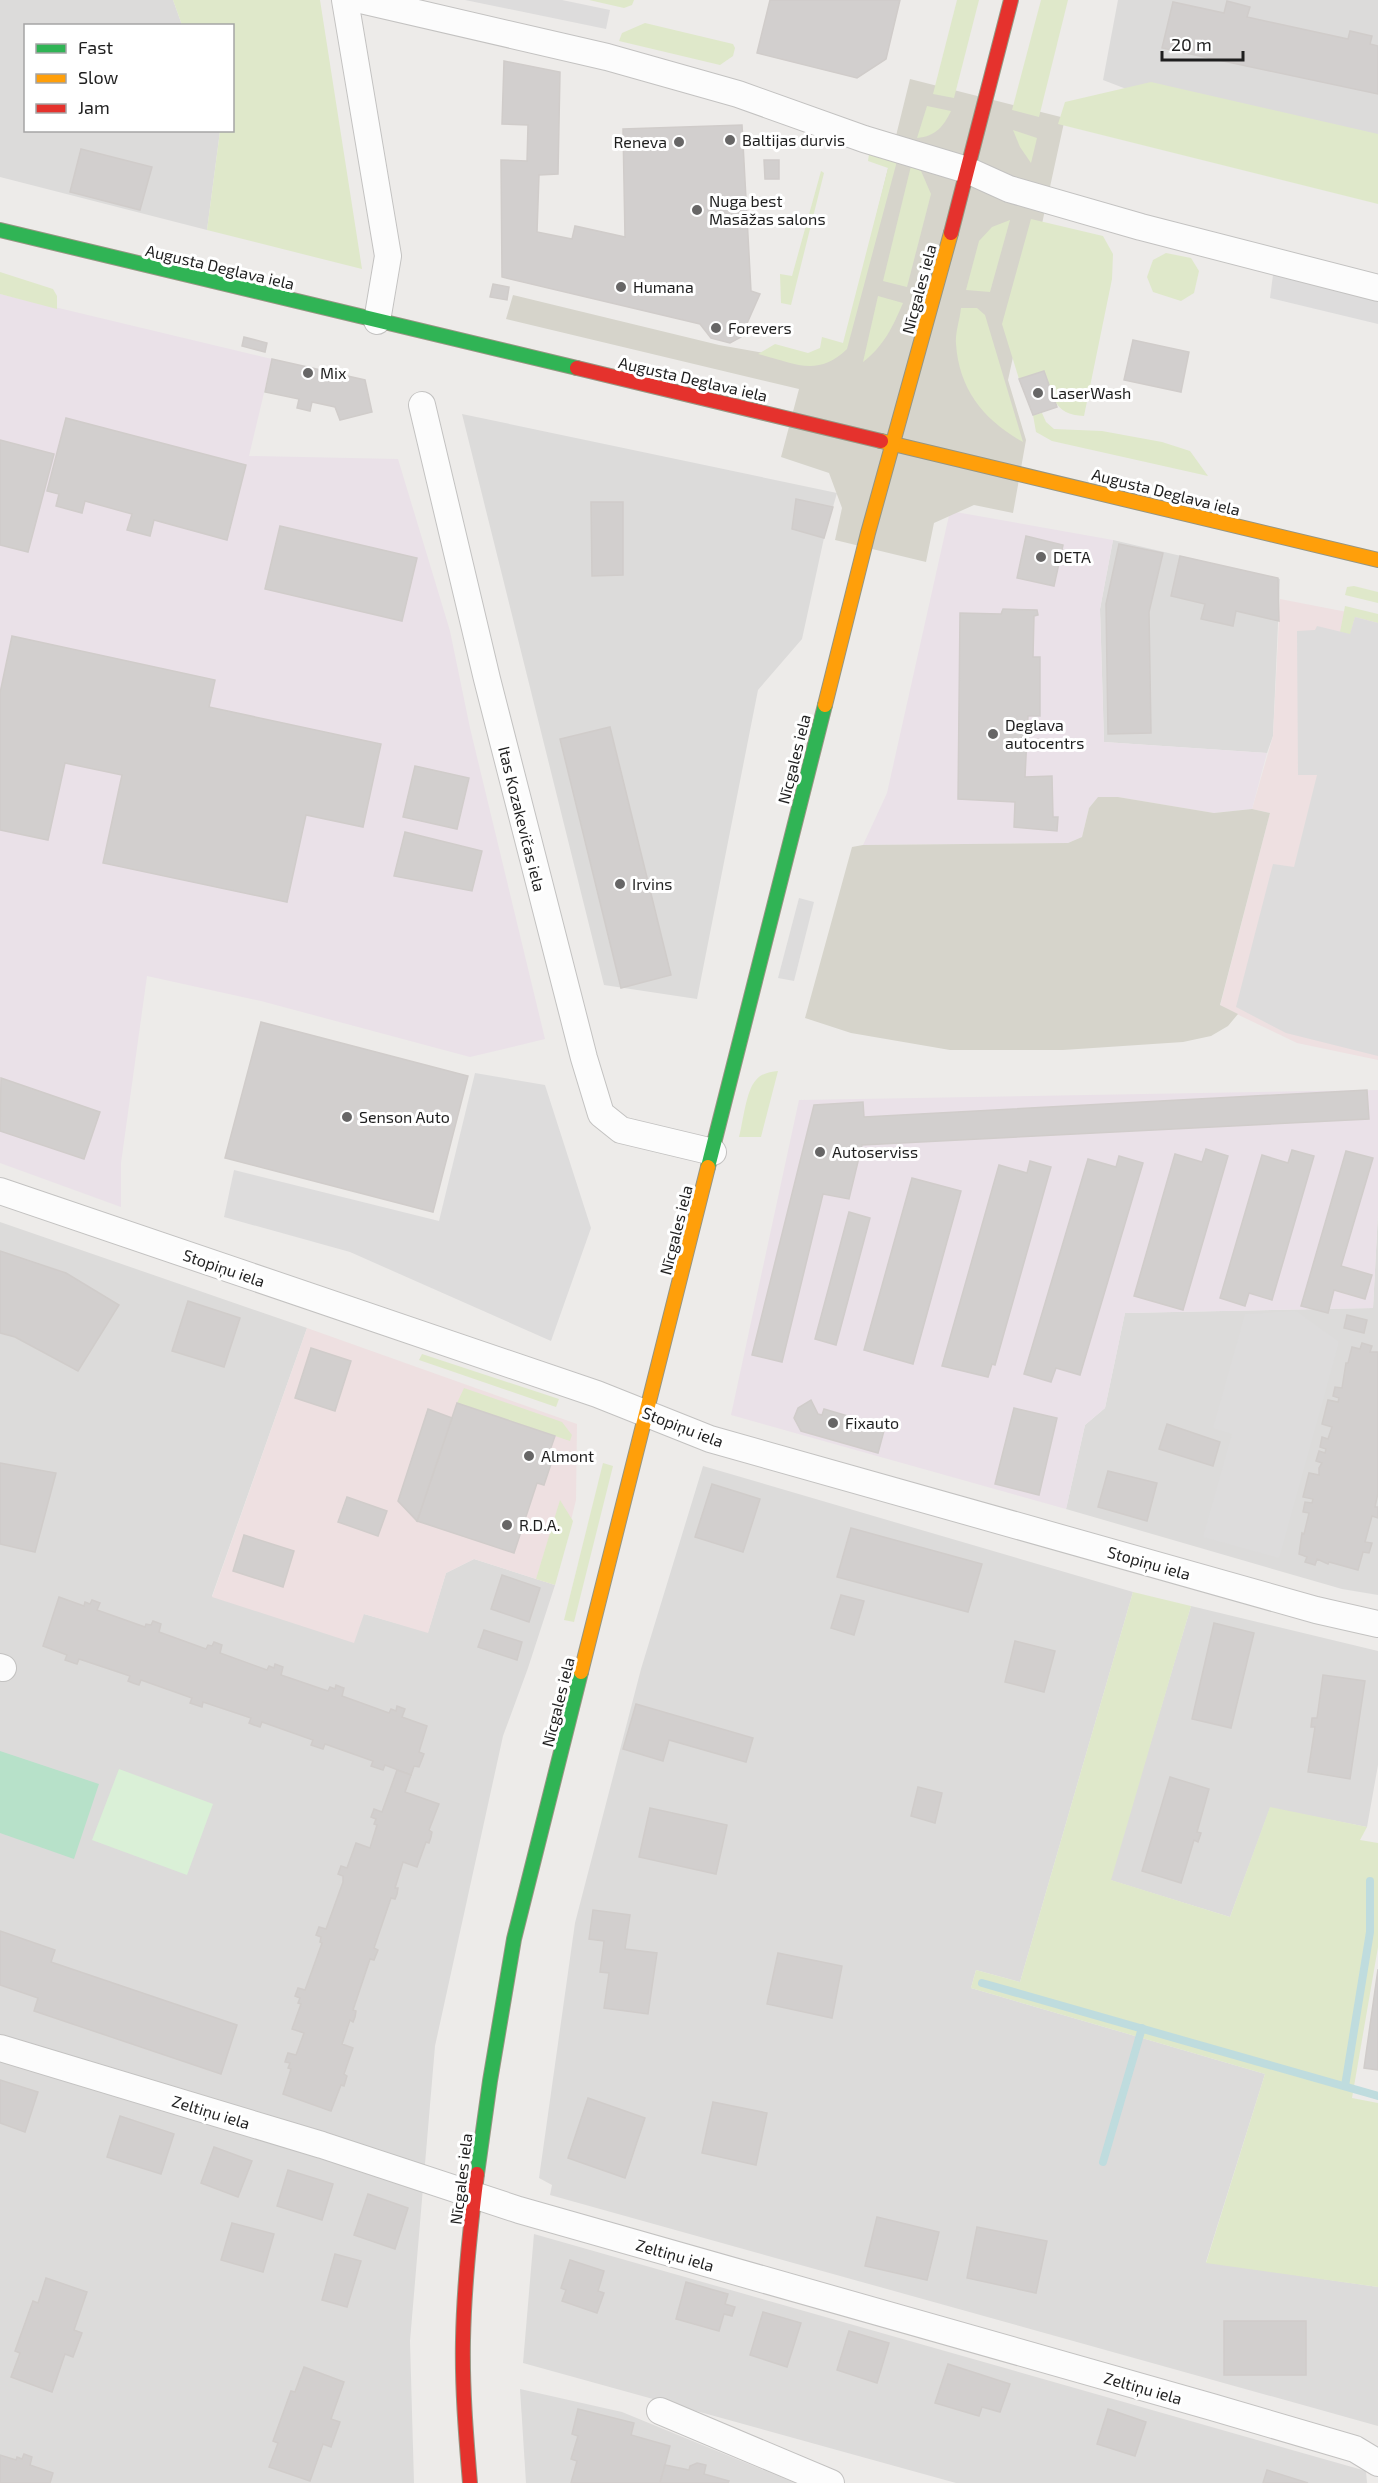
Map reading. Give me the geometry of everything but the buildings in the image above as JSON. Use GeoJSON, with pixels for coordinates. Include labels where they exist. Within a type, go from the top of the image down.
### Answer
{"type":"FeatureCollection","features":[{"type":"Feature","properties":{"kind":"street"},"geometry":{"type":"LineString","coordinates":[[345,0],[388,256],[377,321]]}},
{"type":"Feature","properties":{"kind":"street"},"geometry":{"type":"LineString","coordinates":[[361,0],[607,57],[738,94],[864,139],[966,170],[1009,189],[1140,228],[1378,288]]}},
{"type":"Feature","properties":{"kind":"street","name":"Nīcgales iela"},"geometry":{"type":"LineString","coordinates":[[470,2483],[464,2377],[464,2320],[474,2196],[496,2042],[514,1939],[866,542],[935,296],[1011,0]]}},
{"type":"Feature","properties":{"kind":"street","name":"Augusta Deglava iela"},"geometry":{"type":"LineString","coordinates":[[0,230],[1378,560]]}},
{"type":"Feature","properties":{"kind":"street","name":"Itas Kozakevičas iela"},"geometry":{"type":"LineString","coordinates":[[422,405],[486,679],[584,1058],[601,1114],[621,1130],[713,1152]]}},
{"type":"Feature","properties":{"kind":"street","name":"Stopiņu iela"},"geometry":{"type":"LineString","coordinates":[[0,1191],[646,1412],[710,1439],[1316,1611],[1378,1624]]}},
{"type":"Feature","properties":{"kind":"street","name":"Zeltiņu iela"},"geometry":{"type":"LineString","coordinates":[[0,2048],[322,2145],[474,2196],[587,2230],[1355,2449],[1378,2463]]}},
{"type":"Feature","properties":{"kind":"street"},"geometry":{"type":"LineString","coordinates":[[660,2411],[831,2483]]}},
{"type":"Feature","properties":{"kind":"shaded area"},"geometry":{"type":"Polygon","coordinates":[[[0,0],[173,0],[182,24],[24,24],[24,132],[220,132],[207,230],[0,177],[0,0]]]}},
{"type":"Feature","properties":{"kind":"shaded area"},"geometry":{"type":"Polygon","coordinates":[[[465,0],[562,0],[610,10],[606,29],[465,0]]]}},
{"type":"Feature","properties":{"kind":"shaded area"},"geometry":{"type":"Polygon","coordinates":[[[1118,0],[1378,0],[1378,155],[1181,110],[1103,80],[1118,0]]]}},
{"type":"Feature","properties":{"kind":"shaded area"},"geometry":{"type":"Polygon","coordinates":[[[910,79],[1065,118],[1008,380],[1026,440],[1013,513],[974,505],[934,523],[926,562],[835,540],[842,508],[829,473],[781,457],[799,389],[506,319],[513,295],[719,345],[814,362],[844,347],[910,79]]]}},
{"type":"Feature","properties":{"kind":"shaded area"},"geometry":{"type":"Polygon","coordinates":[[[1273,275],[1378,301],[1378,324],[1270,298],[1273,275]]]}},
{"type":"Feature","properties":{"kind":"shaded area"},"geometry":{"type":"Polygon","coordinates":[[[0,294],[272,359],[249,456],[398,459],[450,631],[470,728],[545,1039],[470,1057],[261,1001],[147,976],[121,1163],[121,1207],[0,1163],[0,294]]]}},
{"type":"Feature","properties":{"kind":"shaded area"},"geometry":{"type":"Polygon","coordinates":[[[462,414],[837,493],[824,538],[802,639],[758,690],[697,999],[604,985],[462,414]]]}},
{"type":"Feature","properties":{"kind":"shaded area"},"geometry":{"type":"Polygon","coordinates":[[[950,511],[1113,540],[1100,609],[1104,742],[1267,753],[1252,809],[1214,813],[1118,797],[1098,797],[1089,808],[1082,837],[1068,843],[863,845],[887,793],[950,511]]]}},
{"type":"Feature","properties":{"kind":"shaded area"},"geometry":{"type":"Polygon","coordinates":[[[1113,540],[1280,579],[1273,736],[1267,753],[1104,742],[1100,609],[1113,540]]]}},
{"type":"Feature","properties":{"kind":"shaded area"},"geometry":{"type":"Polygon","coordinates":[[[1280,599],[1378,618],[1378,1060],[1297,1043],[1220,1006],[1270,813],[1252,809],[1273,736],[1280,599]]]}},
{"type":"Feature","properties":{"kind":"shaded area"},"geometry":{"type":"Polygon","coordinates":[[[1355,617],[1378,623],[1378,1056],[1286,1033],[1236,1007],[1273,864],[1294,867],[1317,775],[1298,775],[1297,631],[1315,630],[1317,626],[1350,634],[1355,617]]]}},
{"type":"Feature","properties":{"kind":"shaded area"},"geometry":{"type":"Polygon","coordinates":[[[1098,797],[1118,797],[1214,813],[1252,809],[1270,813],[1220,1005],[1238,1014],[1228,1026],[1211,1036],[1183,1042],[1063,1050],[950,1050],[851,1033],[805,1018],[852,847],[1068,843],[1082,837],[1089,808],[1098,797]]]}},
{"type":"Feature","properties":{"kind":"shaded area"},"geometry":{"type":"Polygon","coordinates":[[[799,898],[814,902],[794,981],[778,978],[799,898]]]}},
{"type":"Feature","properties":{"kind":"shaded area"},"geometry":{"type":"Polygon","coordinates":[[[475,1073],[545,1085],[591,1228],[551,1341],[350,1252],[224,1217],[234,1170],[439,1221],[475,1073]]]}},
{"type":"Feature","properties":{"kind":"shaded area"},"geometry":{"type":"Polygon","coordinates":[[[1378,1090],[1378,1213],[1373,1308],[1125,1313],[1105,1408],[1085,1425],[1066,1509],[731,1415],[799,1100],[1378,1090]]]}},
{"type":"Feature","properties":{"kind":"shaded area"},"geometry":{"type":"Polygon","coordinates":[[[1378,1213],[1378,1595],[1342,1589],[1066,1509],[1085,1425],[1105,1408],[1125,1313],[1373,1308],[1378,1213]]]}},
{"type":"Feature","properties":{"kind":"shaded area"},"geometry":{"type":"Polygon","coordinates":[[[0,1222],[307,1328],[212,1596],[364,1614],[428,1632],[446,1573],[474,1559],[555,1585],[503,1736],[435,2046],[410,2341],[414,2483],[0,2483],[0,1222]]]}},
{"type":"Feature","properties":{"kind":"shaded area"},"geometry":{"type":"Polygon","coordinates":[[[1296,1311],[1339,1342],[1279,1558],[1203,1537],[1232,1434],[1213,1428],[1245,1314],[1296,1311]]]}},
{"type":"Feature","properties":{"kind":"shaded area"},"geometry":{"type":"Polygon","coordinates":[[[307,1328],[577,1424],[576,1500],[555,1585],[474,1559],[446,1573],[428,1633],[364,1614],[354,1643],[212,1597],[307,1328]]]}},
{"type":"Feature","properties":{"kind":"shaded area"},"geometry":{"type":"Polygon","coordinates":[[[703,1466],[1133,1592],[1020,1982],[976,1970],[971,1988],[1265,2074],[1206,2262],[1378,2287],[1378,2426],[550,2195],[552,2185],[539,2178],[575,1923],[641,1669],[703,1466]]]}},
{"type":"Feature","properties":{"kind":"shaded area"},"geometry":{"type":"Polygon","coordinates":[[[1191,1606],[1378,1651],[1378,1765],[1367,1827],[1270,1808],[1230,1917],[1110,1880],[1191,1606]]]}},
{"type":"Feature","properties":{"kind":"shaded area"},"geometry":{"type":"Polygon","coordinates":[[[534,2234],[1366,2471],[1367,2483],[956,2483],[523,2363],[534,2234]]]}},
{"type":"Feature","properties":{"kind":"shaded area"},"geometry":{"type":"Polygon","coordinates":[[[520,2389],[622,2412],[795,2483],[526,2483],[520,2389]]]}},
{"type":"Feature","properties":{"kind":"green space"},"geometry":{"type":"Polygon","coordinates":[[[173,0],[320,0],[362,269],[207,230],[220,132],[234,132],[234,24],[182,24],[173,0]]]}},
{"type":"Feature","properties":{"kind":"green space"},"geometry":{"type":"Polygon","coordinates":[[[589,0],[634,0],[632,5],[624,8],[589,0]]]}},
{"type":"Feature","properties":{"kind":"green space"},"geometry":{"type":"Polygon","coordinates":[[[957,0],[979,0],[954,98],[933,94],[957,0]]]}},
{"type":"Feature","properties":{"kind":"green space"},"geometry":{"type":"Polygon","coordinates":[[[1041,0],[1068,0],[1039,117],[1012,110],[1041,0]]]}},
{"type":"Feature","properties":{"kind":"green space"},"geometry":{"type":"Polygon","coordinates":[[[645,23],[733,44],[735,48],[733,56],[720,65],[619,41],[622,33],[645,23]]]}},
{"type":"Feature","properties":{"kind":"green space"},"geometry":{"type":"Polygon","coordinates":[[[1151,82],[1378,134],[1378,204],[1058,124],[1065,102],[1151,82]]]}},
{"type":"Feature","properties":{"kind":"green space"},"geometry":{"type":"Polygon","coordinates":[[[927,106],[951,111],[938,130],[917,138],[927,106]]]}},
{"type":"Feature","properties":{"kind":"green space"},"geometry":{"type":"Polygon","coordinates":[[[1013,130],[1037,138],[1031,163],[1020,147],[1013,130]]]}},
{"type":"Feature","properties":{"kind":"green space"},"geometry":{"type":"Polygon","coordinates":[[[869,154],[897,161],[847,349],[836,358],[815,366],[794,364],[758,354],[775,344],[808,353],[820,348],[822,337],[843,343],[888,168],[868,161],[869,154]]]}},
{"type":"Feature","properties":{"kind":"green space"},"geometry":{"type":"Polygon","coordinates":[[[911,166],[921,171],[931,194],[907,287],[883,281],[911,166]]]}},
{"type":"Feature","properties":{"kind":"green space"},"geometry":{"type":"Polygon","coordinates":[[[821,171],[824,173],[791,305],[781,303],[780,274],[792,276],[821,171]]]}},
{"type":"Feature","properties":{"kind":"green space"},"geometry":{"type":"Polygon","coordinates":[[[1031,219],[1103,236],[1113,254],[1112,279],[1084,416],[1074,415],[1060,408],[1052,396],[1044,371],[1019,379],[1002,324],[1031,219]]]}},
{"type":"Feature","properties":{"kind":"green space"},"geometry":{"type":"Polygon","coordinates":[[[1010,220],[990,292],[966,290],[979,241],[992,227],[1010,220]]]}},
{"type":"Feature","properties":{"kind":"green space"},"geometry":{"type":"Polygon","coordinates":[[[1166,253],[1191,258],[1199,271],[1194,293],[1181,301],[1153,292],[1147,277],[1153,260],[1166,253]]]}},
{"type":"Feature","properties":{"kind":"green space"},"geometry":{"type":"Polygon","coordinates":[[[0,272],[53,289],[57,296],[57,309],[0,294],[0,272]]]}},
{"type":"Feature","properties":{"kind":"green space"},"geometry":{"type":"Polygon","coordinates":[[[878,296],[903,303],[882,342],[863,362],[878,296]]]}},
{"type":"Feature","properties":{"kind":"green space"},"geometry":{"type":"Polygon","coordinates":[[[961,308],[977,308],[985,315],[1023,442],[1009,434],[986,414],[968,390],[958,361],[956,344],[961,308]]]}},
{"type":"Feature","properties":{"kind":"green space"},"geometry":{"type":"Polygon","coordinates":[[[1042,413],[1046,422],[1054,429],[1102,431],[1162,442],[1190,451],[1208,476],[1052,441],[1036,432],[1033,415],[1042,413]]]}},
{"type":"Feature","properties":{"kind":"green space"},"geometry":{"type":"Polygon","coordinates":[[[1354,586],[1378,592],[1378,603],[1345,595],[1347,587],[1354,586]]]}},
{"type":"Feature","properties":{"kind":"green space"},"geometry":{"type":"Polygon","coordinates":[[[1345,606],[1378,614],[1378,623],[1355,617],[1350,635],[1340,632],[1345,606]]]}},
{"type":"Feature","properties":{"kind":"green space"},"geometry":{"type":"Polygon","coordinates":[[[778,1071],[761,1137],[739,1137],[747,1099],[753,1085],[763,1074],[778,1071]]]}},
{"type":"Feature","properties":{"kind":"green space"},"geometry":{"type":"Polygon","coordinates":[[[422,1354],[559,1399],[556,1407],[419,1360],[422,1354]]]}},
{"type":"Feature","properties":{"kind":"green space"},"geometry":{"type":"Polygon","coordinates":[[[464,1388],[562,1422],[572,1435],[570,1441],[457,1403],[464,1388]]]}},
{"type":"Feature","properties":{"kind":"green space"},"geometry":{"type":"Polygon","coordinates":[[[603,1463],[613,1466],[574,1622],[564,1620],[603,1463]]]}},
{"type":"Feature","properties":{"kind":"green space"},"geometry":{"type":"Polygon","coordinates":[[[560,1500],[573,1521],[555,1585],[536,1579],[560,1500]]]}},
{"type":"Feature","properties":{"kind":"green space"},"geometry":{"type":"Polygon","coordinates":[[[1133,1592],[1191,1606],[1111,1880],[1230,1917],[1270,1807],[1367,1827],[1360,1840],[1378,1843],[1378,1947],[1352,2098],[1378,2103],[1378,2287],[1206,2263],[1265,2074],[971,1988],[976,1970],[1020,1982],[1133,1592]]]}},
{"type":"Feature","properties":{"kind":"green space"},"geometry":{"type":"Polygon","coordinates":[[[0,1751],[99,1784],[74,1859],[0,1833],[0,1751]]]}},
{"type":"Feature","properties":{"kind":"green space"},"geometry":{"type":"Polygon","coordinates":[[[119,1769],[213,1804],[187,1875],[92,1840],[119,1769]]]}},
{"type":"Feature","properties":{"kind":"waterway"},"geometry":{"type":"LineString","coordinates":[[1345,2086],[1370,1932],[1370,1881]]}},
{"type":"Feature","properties":{"kind":"waterway"},"geometry":{"type":"LineString","coordinates":[[982,1983],[1378,2096]]}},
{"type":"Feature","properties":{"kind":"waterway"},"geometry":{"type":"LineString","coordinates":[[1103,2162],[1142,2028]]}},
{"type":"Feature","properties":{"kind":"traffic: fast"},"geometry":{"type":"LineString","coordinates":[[0,230],[577,368]]}},
{"type":"Feature","properties":{"kind":"traffic: fast"},"geometry":{"type":"LineString","coordinates":[[708,1167],[825,705]]}},
{"type":"Feature","properties":{"kind":"traffic: fast"},"geometry":{"type":"LineString","coordinates":[[477,2174],[514,1939],[581,1672]]}},
{"type":"Feature","properties":{"kind":"traffic: slow"},"geometry":{"type":"LineString","coordinates":[[825,705],[868,533],[951,233]]}},
{"type":"Feature","properties":{"kind":"traffic: slow"},"geometry":{"type":"LineString","coordinates":[[881,441],[1378,560]]}},
{"type":"Feature","properties":{"kind":"traffic: slow"},"geometry":{"type":"LineString","coordinates":[[581,1672],[708,1167]]}},
{"type":"Feature","properties":{"kind":"traffic: jam"},"geometry":{"type":"LineString","coordinates":[[951,233],[1011,0]]}},
{"type":"Feature","properties":{"kind":"traffic: jam"},"geometry":{"type":"LineString","coordinates":[[577,368],[881,441]]}},
{"type":"Feature","properties":{"kind":"traffic: jam"},"geometry":{"type":"LineString","coordinates":[[470,2483],[463,2340],[468,2257],[477,2174]]}},
{"type":"Feature","properties":{"kind":"place","name":"Baltijas durvis"},"geometry":{"type":"Point","coordinates":[730,140]}},
{"type":"Feature","properties":{"kind":"place","name":"Reneva"},"geometry":{"type":"Point","coordinates":[679,142]}},
{"type":"Feature","properties":{"kind":"place","name":"Nuga best Masāžas salons"},"geometry":{"type":"Point","coordinates":[697,210]}},
{"type":"Feature","properties":{"kind":"place","name":"Humana"},"geometry":{"type":"Point","coordinates":[621,287]}},
{"type":"Feature","properties":{"kind":"place","name":"Forevers"},"geometry":{"type":"Point","coordinates":[716,328]}},
{"type":"Feature","properties":{"kind":"place","name":"Mix"},"geometry":{"type":"Point","coordinates":[308,373]}},
{"type":"Feature","properties":{"kind":"place","name":"LaserWash"},"geometry":{"type":"Point","coordinates":[1038,393]}},
{"type":"Feature","properties":{"kind":"place","name":"DETA"},"geometry":{"type":"Point","coordinates":[1041,557]}},
{"type":"Feature","properties":{"kind":"place","name":"Deglava autocentrs"},"geometry":{"type":"Point","coordinates":[993,734]}},
{"type":"Feature","properties":{"kind":"place","name":"Irvins"},"geometry":{"type":"Point","coordinates":[620,884]}},
{"type":"Feature","properties":{"kind":"place","name":"Senson Auto"},"geometry":{"type":"Point","coordinates":[347,1117]}},
{"type":"Feature","properties":{"kind":"place","name":"Autoserviss"},"geometry":{"type":"Point","coordinates":[820,1152]}},
{"type":"Feature","properties":{"kind":"place","name":"Fixauto"},"geometry":{"type":"Point","coordinates":[833,1423]}},
{"type":"Feature","properties":{"kind":"place","name":"Almont"},"geometry":{"type":"Point","coordinates":[529,1456]}},
{"type":"Feature","properties":{"kind":"place","name":"R.D.A."},"geometry":{"type":"Point","coordinates":[507,1525]}}]}
